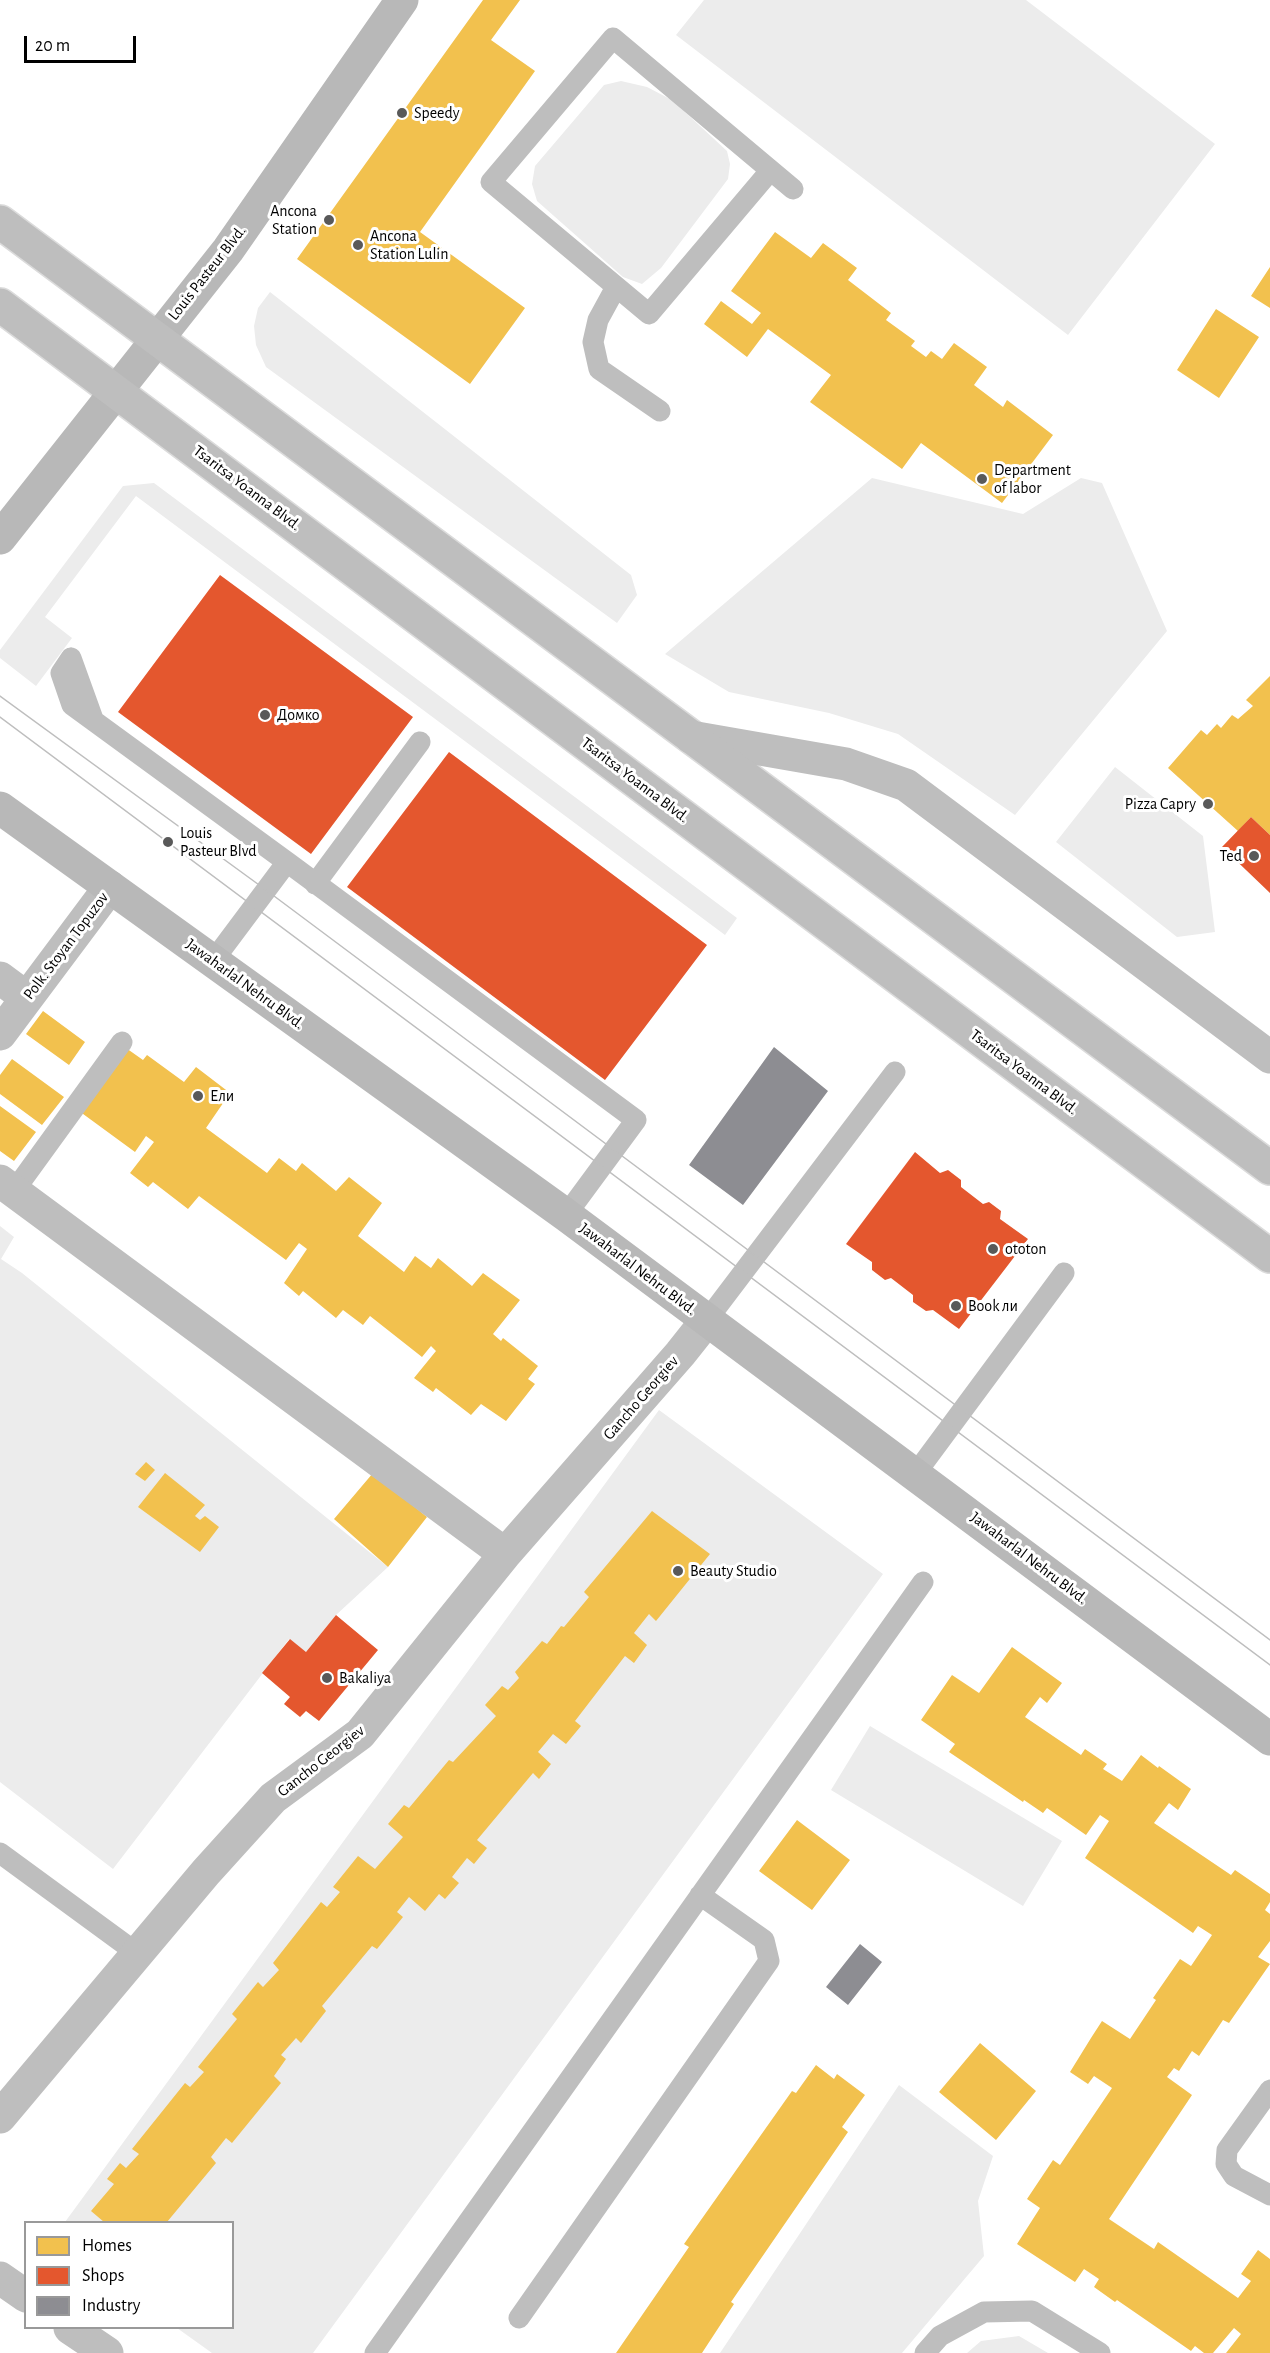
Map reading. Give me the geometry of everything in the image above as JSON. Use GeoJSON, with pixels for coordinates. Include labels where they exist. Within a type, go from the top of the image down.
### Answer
{"type":"FeatureCollection","features":[{"type":"Feature","properties":{"kind":"main road"},"geometry":{"type":"LineString","coordinates":[[0,222],[1270,1168]]}},
{"type":"Feature","properties":{"kind":"main road","name":"Tsaritsa Yoanna Blvd."},"geometry":{"type":"LineString","coordinates":[[0,305],[1270,1256]]}},
{"type":"Feature","properties":{"kind":"main road"},"geometry":{"type":"LineString","coordinates":[[691,737],[846,764],[906,785],[1270,1057]]}},
{"type":"Feature","properties":{"kind":"main road","name":"Polk. Stoyan Topuzov"},"geometry":{"type":"LineString","coordinates":[[0,1034],[110,887]]}},
{"type":"Feature","properties":{"kind":"main road"},"geometry":{"type":"LineString","coordinates":[[0,978],[27,998]]}},
{"type":"Feature","properties":{"kind":"main road"},"geometry":{"type":"LineString","coordinates":[[7,1186],[505,1554]]}},
{"type":"Feature","properties":{"kind":"main road","name":"Gancho Georgiev"},"geometry":{"type":"LineString","coordinates":[[0,2117],[206,1872],[273,1798],[360,1734],[505,1554],[680,1354],[706,1320]]}},
{"type":"Feature","properties":{"kind":"main road"},"geometry":{"type":"LineString","coordinates":[[0,2278],[24,2295]]}},
{"type":"Feature","properties":{"kind":"main road"},"geometry":{"type":"LineString","coordinates":[[71,2329],[106,2353]]}},
{"type":"Feature","properties":{"kind":"street","name":"Louis Pasteur Blvd."},"geometry":{"type":"LineString","coordinates":[[0,537],[228,250],[402,0]]}},
{"type":"Feature","properties":{"kind":"street","name":"Jawaharlal Nehru Blvd."},"geometry":{"type":"LineString","coordinates":[[0,808],[566,1215],[1270,1738]]}},
{"type":"Feature","properties":{"kind":"lane"},"geometry":{"type":"LineString","coordinates":[[770,171],[649,314],[491,182],[613,38],[793,189]]}},
{"type":"Feature","properties":{"kind":"lane"},"geometry":{"type":"LineString","coordinates":[[616,287],[598,320],[593,342],[599,369],[660,411]]}},
{"type":"Feature","properties":{"kind":"lane"},"geometry":{"type":"LineString","coordinates":[[93,718],[636,1120],[566,1215]]}},
{"type":"Feature","properties":{"kind":"lane"},"geometry":{"type":"LineString","coordinates":[[315,884],[420,742]]}},
{"type":"Feature","properties":{"kind":"lane"},"geometry":{"type":"LineString","coordinates":[[213,961],[287,862]]}},
{"type":"Feature","properties":{"kind":"lane"},"geometry":{"type":"LineString","coordinates":[[7,1186],[122,1042]]}},
{"type":"Feature","properties":{"kind":"lane"},"geometry":{"type":"LineString","coordinates":[[706,1320],[895,1072]]}},
{"type":"Feature","properties":{"kind":"lane"},"geometry":{"type":"LineString","coordinates":[[915,1473],[1064,1273]]}},
{"type":"Feature","properties":{"kind":"lane"},"geometry":{"type":"LineString","coordinates":[[375,2353],[923,1582]]}},
{"type":"Feature","properties":{"kind":"lane"},"geometry":{"type":"LineString","coordinates":[[0,1853],[138,1953]]}},
{"type":"Feature","properties":{"kind":"lane"},"geometry":{"type":"LineString","coordinates":[[519,2318],[769,1961],[764,1940],[700,1895]]}},
{"type":"Feature","properties":{"kind":"lane"},"geometry":{"type":"LineString","coordinates":[[1270,2090],[1227,2150],[1226,2164],[1234,2176],[1270,2195]]}},
{"type":"Feature","properties":{"kind":"lane"},"geometry":{"type":"LineString","coordinates":[[925,2353],[940,2336],[984,2312],[1032,2311],[1100,2353]]}},
{"type":"Feature","properties":{"kind":"shaded area"},"geometry":{"type":"Polygon","coordinates":[[[704,0],[1026,0],[1215,144],[1068,335],[676,35],[704,0]]]}},
{"type":"Feature","properties":{"kind":"shaded area"},"geometry":{"type":"Polygon","coordinates":[[[621,81],[647,87],[672,100],[727,151],[730,164],[728,179],[661,268],[642,284],[623,277],[537,201],[532,184],[535,166],[604,85],[621,81]]]}},
{"type":"Feature","properties":{"kind":"shaded area"},"geometry":{"type":"Polygon","coordinates":[[[270,292],[631,575],[637,595],[617,623],[266,367],[256,345],[254,326],[258,308],[270,292]]]}},
{"type":"Feature","properties":{"kind":"shaded area"},"geometry":{"type":"Polygon","coordinates":[[[872,478],[1023,514],[1081,478],[1102,483],[1167,631],[1015,815],[898,734],[829,713],[729,692],[665,654],[872,478]]]}},
{"type":"Feature","properties":{"kind":"shaded area"},"geometry":{"type":"Polygon","coordinates":[[[154,483],[737,918],[725,935],[136,496],[45,617],[72,638],[36,686],[0,658],[0,650],[123,486],[154,483]]]}},
{"type":"Feature","properties":{"kind":"shaded area"},"geometry":{"type":"Polygon","coordinates":[[[1115,767],[1203,836],[1215,932],[1177,937],[1056,842],[1115,767]]]}},
{"type":"Feature","properties":{"kind":"shaded area"},"geometry":{"type":"Polygon","coordinates":[[[0,1226],[14,1237],[1,1259],[22,1273],[388,1567],[336,1615],[306,1652],[289,1639],[113,1869],[0,1782],[0,1226]]]}},
{"type":"Feature","properties":{"kind":"shaded area"},"geometry":{"type":"Polygon","coordinates":[[[659,1410],[883,1574],[313,2353],[212,2353],[178,2329],[234,2329],[234,2221],[66,2221],[659,1410]]]}},
{"type":"Feature","properties":{"kind":"shaded area"},"geometry":{"type":"Polygon","coordinates":[[[870,1726],[1062,1841],[1023,1906],[831,1790],[870,1726]]]}},
{"type":"Feature","properties":{"kind":"shaded area"},"geometry":{"type":"Polygon","coordinates":[[[899,2085],[993,2156],[978,2201],[984,2256],[902,2353],[720,2353],[899,2085]]]}},
{"type":"Feature","properties":{"kind":"shaded area"},"geometry":{"type":"Polygon","coordinates":[[[1019,2336],[1048,2353],[967,2353],[981,2341],[1019,2336]]]}},
{"type":"Feature","properties":{"kind":"building: Homes"},"geometry":{"type":"Polygon","coordinates":[[[483,0],[520,0],[491,40],[535,71],[420,232],[525,308],[470,384],[297,259],[483,0]]]}},
{"type":"Feature","properties":{"kind":"building: Homes"},"geometry":{"type":"Polygon","coordinates":[[[775,232],[811,258],[823,243],[857,268],[848,280],[891,313],[886,320],[915,341],[911,346],[926,357],[931,351],[942,359],[954,343],[987,367],[974,385],[1003,407],[1007,400],[1053,435],[1002,503],[921,443],[902,469],[810,402],[831,375],[768,329],[747,357],[704,324],[721,301],[752,324],[761,313],[731,291],[775,232]]]}},
{"type":"Feature","properties":{"kind":"building: Homes"},"geometry":{"type":"Polygon","coordinates":[[[1270,267],[1270,308],[1251,296],[1270,267]]]}},
{"type":"Feature","properties":{"kind":"building: Homes"},"geometry":{"type":"Polygon","coordinates":[[[1216,309],[1259,337],[1219,398],[1177,370],[1216,309]]]}},
{"type":"Feature","properties":{"kind":"building: Homes"},"geometry":{"type":"Polygon","coordinates":[[[1270,676],[1270,835],[1251,817],[1238,831],[1168,768],[1201,730],[1207,735],[1217,724],[1221,728],[1232,715],[1238,719],[1253,706],[1246,700],[1270,676]]]}},
{"type":"Feature","properties":{"kind":"building: Homes"},"geometry":{"type":"Polygon","coordinates":[[[43,1011],[85,1042],[69,1065],[26,1034],[43,1011]]]}},
{"type":"Feature","properties":{"kind":"building: Homes"},"geometry":{"type":"Polygon","coordinates":[[[126,1048],[143,1060],[147,1055],[184,1082],[196,1067],[230,1093],[206,1128],[267,1173],[279,1158],[296,1171],[302,1163],[336,1191],[349,1177],[382,1203],[358,1236],[404,1272],[415,1256],[431,1268],[438,1258],[472,1286],[483,1273],[520,1300],[493,1334],[501,1341],[503,1338],[538,1366],[528,1379],[535,1384],[506,1421],[481,1404],[471,1415],[436,1388],[433,1392],[414,1378],[436,1351],[431,1346],[422,1357],[370,1316],[363,1325],[343,1310],[336,1318],[303,1291],[299,1296],[284,1283],[307,1249],[299,1243],[286,1260],[199,1196],[188,1209],[153,1182],[148,1187],[130,1173],[154,1142],[146,1136],[135,1152],[79,1111],[126,1048]]]}},
{"type":"Feature","properties":{"kind":"building: Homes"},"geometry":{"type":"Polygon","coordinates":[[[12,1059],[64,1097],[42,1125],[0,1094],[0,1075],[12,1059]]]}},
{"type":"Feature","properties":{"kind":"building: Homes"},"geometry":{"type":"Polygon","coordinates":[[[0,1106],[36,1132],[14,1161],[0,1151],[0,1106]]]}},
{"type":"Feature","properties":{"kind":"building: Homes"},"geometry":{"type":"Polygon","coordinates":[[[146,1462],[155,1470],[145,1481],[135,1474],[146,1462]]]}},
{"type":"Feature","properties":{"kind":"building: Homes"},"geometry":{"type":"Polygon","coordinates":[[[165,1473],[205,1505],[195,1516],[200,1520],[205,1516],[219,1527],[200,1552],[138,1507],[165,1473]]]}},
{"type":"Feature","properties":{"kind":"building: Homes"},"geometry":{"type":"Polygon","coordinates":[[[373,1473],[427,1517],[388,1567],[334,1519],[373,1473]]]}},
{"type":"Feature","properties":{"kind":"building: Homes"},"geometry":{"type":"Polygon","coordinates":[[[652,1511],[710,1554],[656,1621],[649,1614],[634,1633],[647,1645],[634,1663],[625,1656],[575,1721],[581,1726],[566,1744],[553,1734],[538,1752],[551,1764],[539,1779],[533,1773],[477,1840],[487,1848],[474,1864],[467,1858],[452,1877],[459,1883],[445,1899],[439,1894],[425,1911],[409,1897],[397,1912],[403,1917],[377,1949],[372,1946],[322,2006],[326,2011],[301,2043],[296,2038],[281,2055],[286,2059],[274,2076],[281,2083],[232,2143],[226,2138],[211,2157],[216,2163],[168,2221],[103,2221],[91,2211],[114,2184],[107,2179],[120,2163],[126,2168],[139,2154],[132,2149],[185,2083],[190,2087],[204,2072],[198,2067],[237,2019],[232,2014],[258,1982],[263,1987],[279,1970],[273,1963],[321,1902],[327,1907],[340,1892],[333,1887],[358,1856],[375,1869],[403,1837],[388,1824],[404,1805],[409,1808],[449,1760],[453,1762],[496,1716],[485,1705],[502,1686],[508,1690],[519,1678],[515,1672],[542,1641],[547,1644],[561,1626],[564,1627],[589,1597],[584,1592],[652,1511]]]}},
{"type":"Feature","properties":{"kind":"building: Homes"},"geometry":{"type":"Polygon","coordinates":[[[1012,1647],[1062,1683],[1047,1703],[1040,1697],[1025,1717],[1081,1755],[1085,1749],[1107,1764],[1103,1769],[1122,1781],[1141,1755],[1191,1789],[1178,1810],[1169,1803],[1154,1823],[1231,1875],[1235,1870],[1270,1894],[1270,1902],[1265,1910],[1270,1914],[1270,1941],[1258,1957],[1270,1964],[1229,2023],[1223,2020],[1199,2056],[1192,2051],[1179,2071],[1174,2068],[1167,2077],[1192,2095],[1109,2219],[1154,2249],[1158,2242],[1238,2298],[1251,2281],[1241,2274],[1258,2250],[1270,2259],[1270,2353],[1226,2353],[1241,2334],[1234,2328],[1213,2353],[1204,2353],[1195,2346],[1191,2351],[1117,2300],[1115,2302],[1094,2287],[1099,2279],[1084,2269],[1075,2282],[1017,2244],[1040,2208],[1027,2199],[1053,2160],[1060,2165],[1112,2088],[1094,2076],[1088,2084],[1070,2072],[1091,2038],[1102,2021],[1130,2039],[1156,2000],[1153,1998],[1180,1959],[1191,1966],[1212,1935],[1198,1926],[1193,1933],[1085,1858],[1109,1821],[1100,1815],[1086,1835],[1047,1808],[1043,1813],[949,1752],[955,1744],[921,1720],[952,1675],[979,1693],[1012,1647]]]}},
{"type":"Feature","properties":{"kind":"building: Homes"},"geometry":{"type":"Polygon","coordinates":[[[797,1820],[850,1860],[812,1910],[759,1871],[797,1820]]]}},
{"type":"Feature","properties":{"kind":"building: Homes"},"geometry":{"type":"Polygon","coordinates":[[[980,2043],[1036,2091],[996,2140],[939,2092],[980,2043]]]}},
{"type":"Feature","properties":{"kind":"building: Homes"},"geometry":{"type":"Polygon","coordinates":[[[816,2065],[834,2079],[837,2074],[865,2095],[842,2127],[848,2132],[731,2302],[734,2304],[702,2353],[616,2353],[689,2247],[684,2244],[792,2091],[796,2093],[816,2065]]]}},
{"type":"Feature","properties":{"kind":"building: Shops","name":"Домко"},"geometry":{"type":"Polygon","coordinates":[[[220,575],[413,717],[311,854],[118,712],[220,575]]]}},
{"type":"Feature","properties":{"kind":"building: Shops"},"geometry":{"type":"Polygon","coordinates":[[[449,752],[707,945],[605,1080],[347,887],[449,752]]]}},
{"type":"Feature","properties":{"kind":"building: Shops"},"geometry":{"type":"Polygon","coordinates":[[[1251,817],[1270,835],[1270,893],[1222,847],[1251,817]]]}},
{"type":"Feature","properties":{"kind":"building: Shops"},"geometry":{"type":"Polygon","coordinates":[[[915,1152],[940,1173],[948,1170],[961,1180],[961,1187],[983,1204],[989,1202],[1001,1211],[1000,1219],[1028,1239],[959,1329],[933,1310],[926,1311],[913,1302],[913,1295],[891,1278],[885,1280],[872,1270],[872,1262],[846,1244],[915,1152]]]}},
{"type":"Feature","properties":{"kind":"building: Shops"},"geometry":{"type":"Polygon","coordinates":[[[336,1615],[378,1650],[319,1721],[306,1711],[300,1717],[284,1704],[290,1697],[262,1673],[290,1639],[306,1652],[336,1615]]]}},
{"type":"Feature","properties":{"kind":"building: Industry"},"geometry":{"type":"Polygon","coordinates":[[[774,1047],[828,1091],[743,1205],[689,1165],[774,1047]]]}},
{"type":"Feature","properties":{"kind":"building: Industry"},"geometry":{"type":"Polygon","coordinates":[[[860,1944],[882,1962],[848,2005],[826,1987],[860,1944]]]}},
{"type":"Feature","properties":{"kind":"tram line"},"geometry":{"type":"LineString","coordinates":[[0,696],[266,890],[1270,1640]]}},
{"type":"Feature","properties":{"kind":"tram line"},"geometry":{"type":"LineString","coordinates":[[0,717],[1270,1665]]}},
{"type":"Feature","properties":{"kind":"place","name":"Speedy"},"geometry":{"type":"Point","coordinates":[402,113]}},
{"type":"Feature","properties":{"kind":"place","name":"Ancona Station"},"geometry":{"type":"Point","coordinates":[329,220]}},
{"type":"Feature","properties":{"kind":"place","name":"Ancona Station Lulin"},"geometry":{"type":"Point","coordinates":[358,245]}},
{"type":"Feature","properties":{"kind":"place","name":"Department of labor"},"geometry":{"type":"Point","coordinates":[982,479]}},
{"type":"Feature","properties":{"kind":"place","name":"Домко"},"geometry":{"type":"Point","coordinates":[265,715]}},
{"type":"Feature","properties":{"kind":"place","name":"Pizza Capry"},"geometry":{"type":"Point","coordinates":[1208,804]}},
{"type":"Feature","properties":{"kind":"place","name":"Louis Pasteur Blvd"},"geometry":{"type":"Point","coordinates":[168,842]}},
{"type":"Feature","properties":{"kind":"place","name":"Ted"},"geometry":{"type":"Point","coordinates":[1254,856]}},
{"type":"Feature","properties":{"kind":"place","name":"Ели"},"geometry":{"type":"Point","coordinates":[198,1096]}},
{"type":"Feature","properties":{"kind":"place","name":"ototon"},"geometry":{"type":"Point","coordinates":[993,1249]}},
{"type":"Feature","properties":{"kind":"place","name":"Book ли"},"geometry":{"type":"Point","coordinates":[956,1306]}},
{"type":"Feature","properties":{"kind":"place","name":"Beauty Studio"},"geometry":{"type":"Point","coordinates":[678,1571]}},
{"type":"Feature","properties":{"kind":"place","name":"Bakaliya"},"geometry":{"type":"Point","coordinates":[327,1678]}}]}
